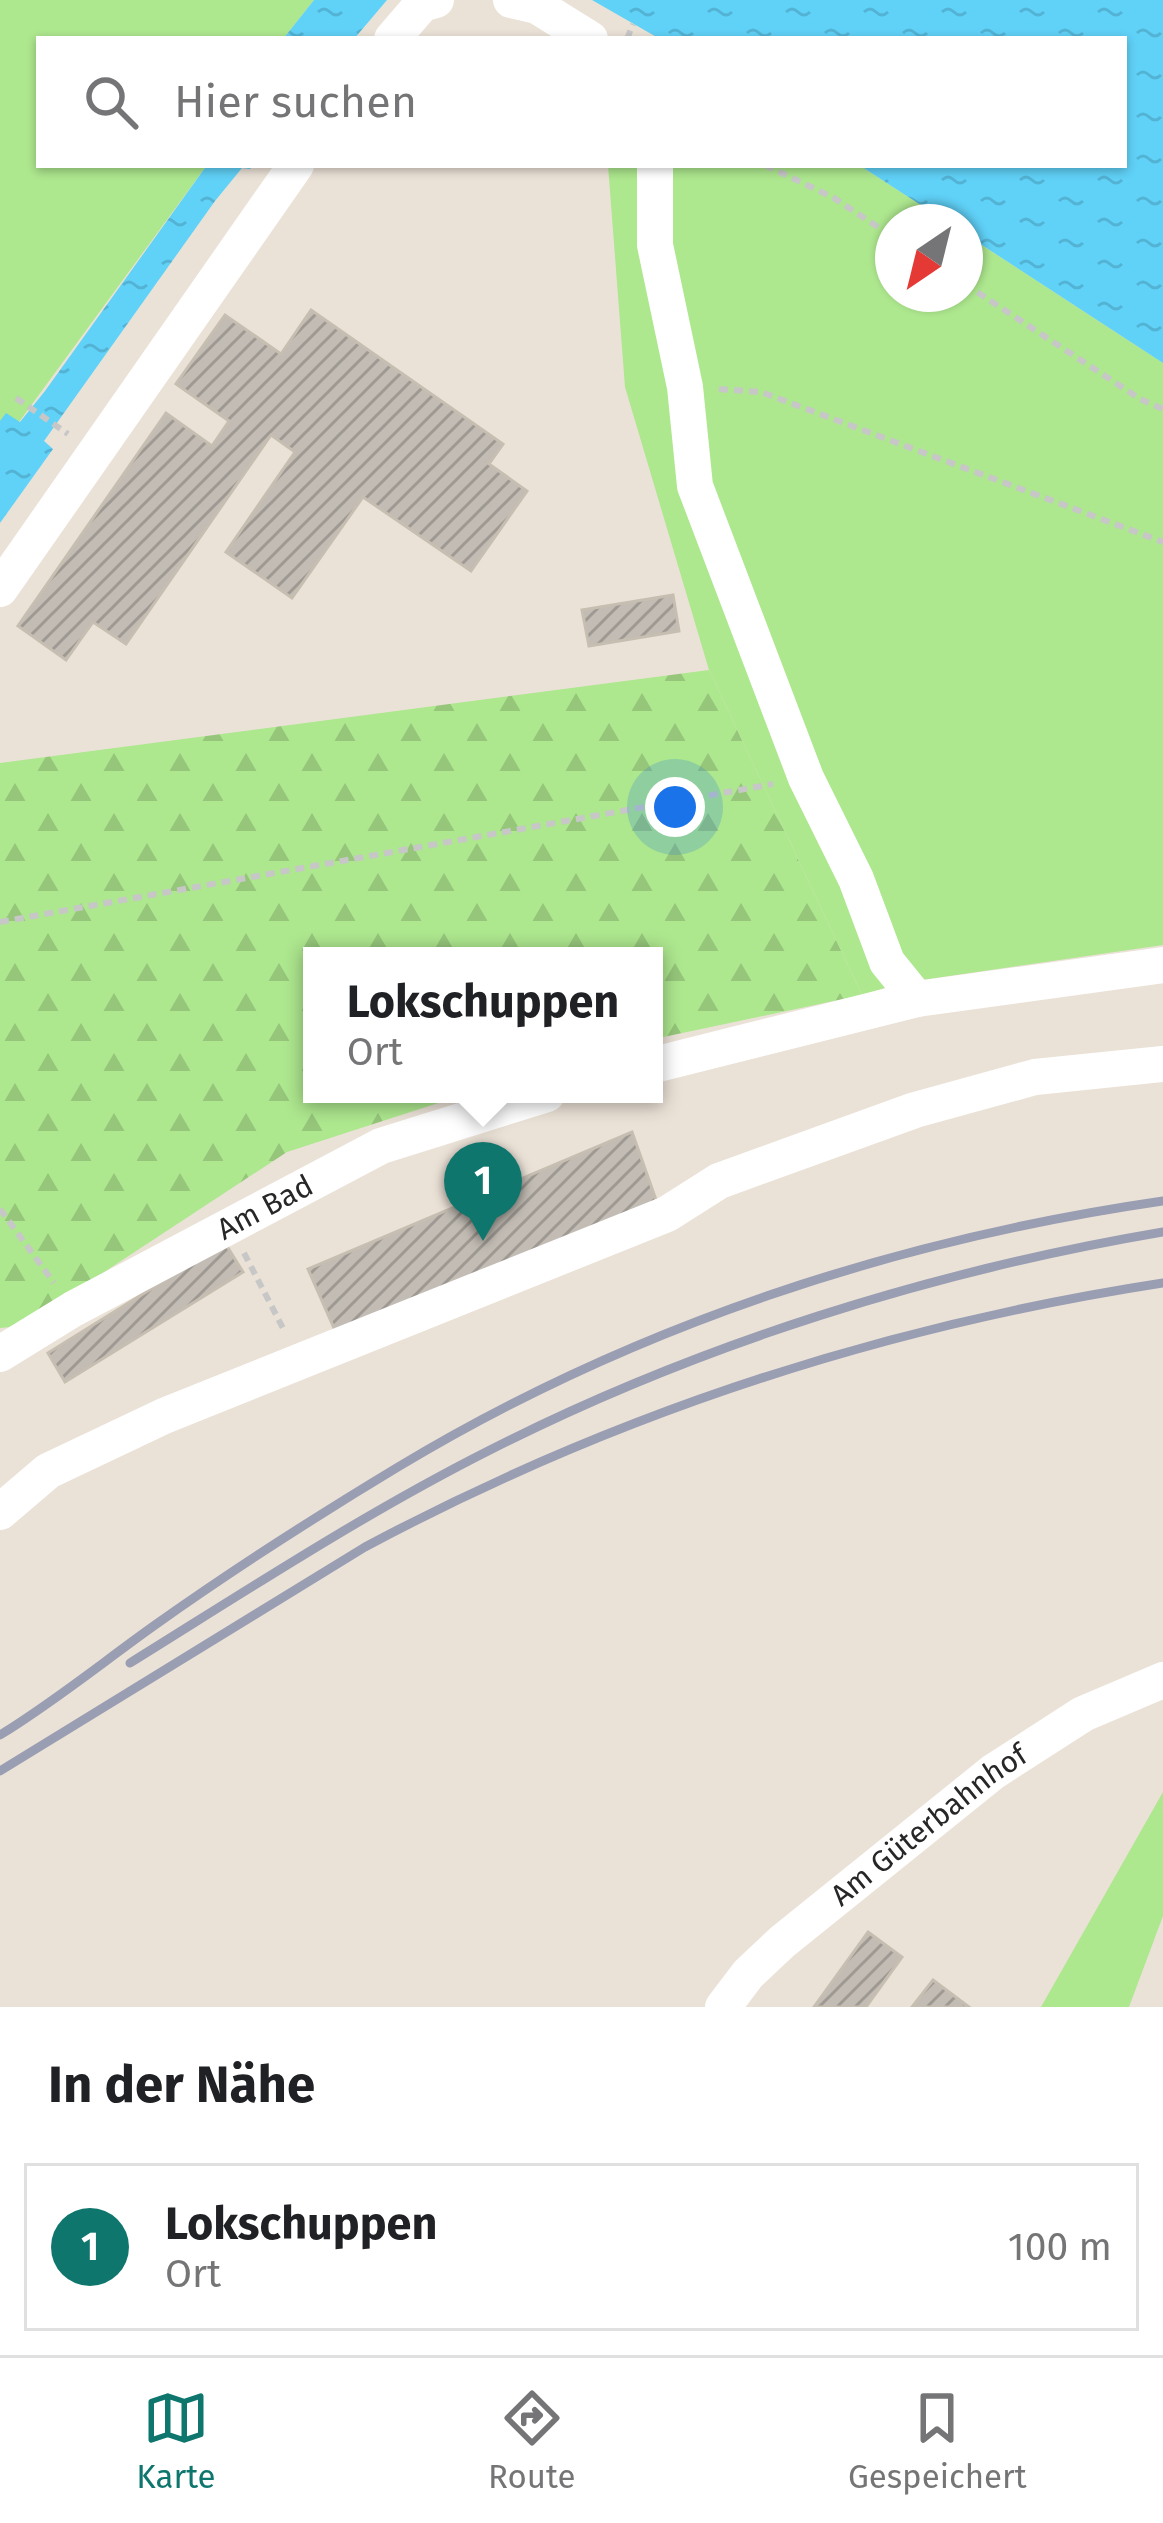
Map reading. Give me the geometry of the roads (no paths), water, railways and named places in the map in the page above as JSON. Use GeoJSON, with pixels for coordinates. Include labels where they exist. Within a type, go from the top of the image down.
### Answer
{"type":"FeatureCollection","features":[{"type":"Feature","properties":{"kind":"street"},"geometry":{"type":"LineString","coordinates":[[395,36],[422,4],[436,0]]}},
{"type":"Feature","properties":{"kind":"street"},"geometry":{"type":"LineString","coordinates":[[511,0],[537,6],[585,36]]}},
{"type":"Feature","properties":{"kind":"street"},"geometry":{"type":"LineString","coordinates":[[0,590],[294,168]]}},
{"type":"Feature","properties":{"kind":"street"},"geometry":{"type":"LineString","coordinates":[[655,168],[656,245],[685,387],[695,486],[806,778],[856,879],[887,962],[917,999]]}},
{"type":"Feature","properties":{"kind":"street"},"geometry":{"type":"LineString","coordinates":[[663,1063],[917,999],[1163,965]]}},
{"type":"Feature","properties":{"kind":"street"},"geometry":{"type":"LineString","coordinates":[[0,1512],[48,1471],[164,1416],[667,1214],[719,1181],[915,1110],[1035,1077],[1163,1064]]}},
{"type":"Feature","properties":{"kind":"street","name":"Am Bad"},"geometry":{"type":"LineString","coordinates":[[0,1354],[73,1309],[381,1146],[518,1103]]}},
{"type":"Feature","properties":{"kind":"street","name":"Am Güterbahnhof"},"geometry":{"type":"LineString","coordinates":[[722,2007],[782,1942],[993,1772],[1083,1714],[1163,1680]]}},
{"type":"Feature","properties":{"kind":"water"},"geometry":{"type":"Polygon","coordinates":[[[314,0],[387,0],[357,36],[285,36],[314,0]]]}},
{"type":"Feature","properties":{"kind":"water"},"geometry":{"type":"Polygon","coordinates":[[[592,0],[1163,0],[1163,363],[983,246],[983,204],[919,204],[864,168],[1127,168],[1127,36],[655,36],[592,0]]]}},
{"type":"Feature","properties":{"kind":"water"},"geometry":{"type":"Polygon","coordinates":[[[205,168],[242,168],[44,441],[53,449],[0,523],[0,421],[6,413],[20,422],[205,168]]]}},
{"type":"Feature","properties":{"kind":"railway"},"geometry":{"type":"LineString","coordinates":[[0,1735],[185,1604],[336,1505],[487,1417],[578,1371],[672,1331],[864,1265],[963,1239],[1163,1201]]}},
{"type":"Feature","properties":{"kind":"railway"},"geometry":{"type":"LineString","coordinates":[[130,1663],[398,1499],[490,1450],[651,1377],[904,1290],[1163,1232]]}},
{"type":"Feature","properties":{"kind":"railway"},"geometry":{"type":"LineString","coordinates":[[0,1771],[365,1547],[556,1456],[653,1416],[854,1350],[1059,1301],[1163,1283]]}},
{"type":"Feature","properties":{"kind":"place","name":"Lokschuppen"},"geometry":{"type":"Point","coordinates":[483,1241]}}]}
